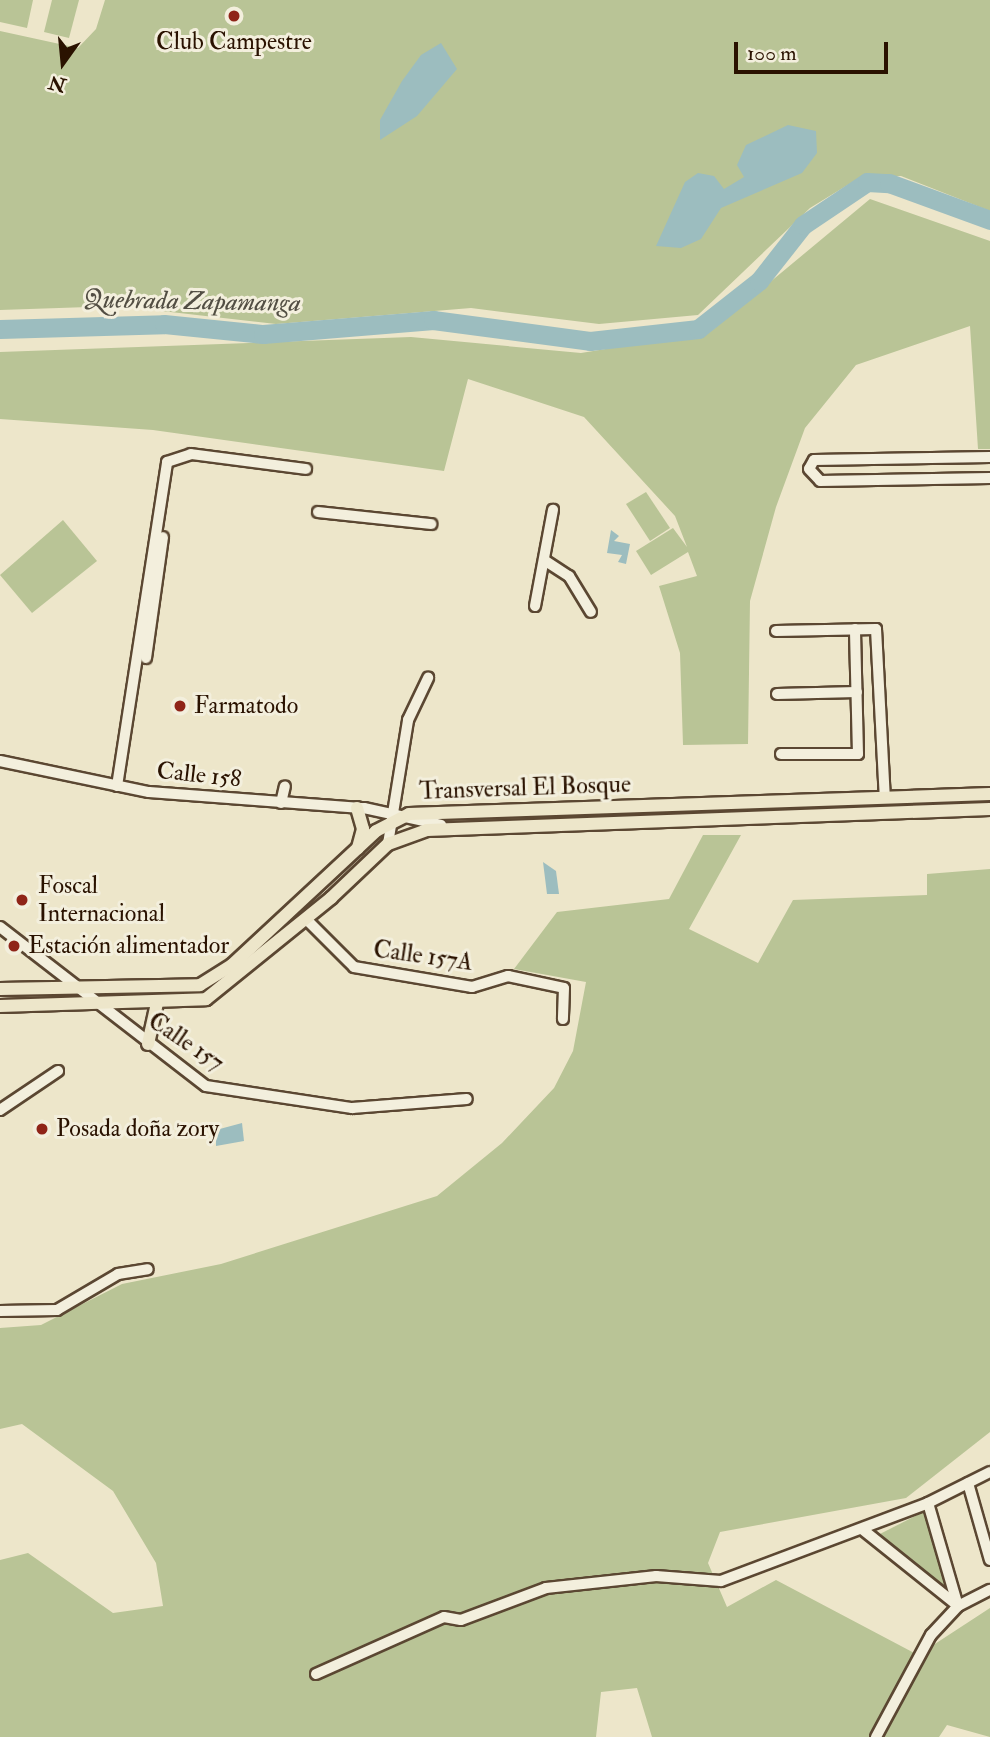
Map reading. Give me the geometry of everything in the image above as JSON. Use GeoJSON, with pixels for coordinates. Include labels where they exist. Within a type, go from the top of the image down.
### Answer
{"type":"FeatureCollection","features":[{"type":"Feature","properties":{"kind":"main road","name":"Transversal El Bosque"},"geometry":{"type":"LineString","coordinates":[[0,989],[171,989],[216,977],[396,818],[449,809],[990,794]]}},
{"type":"Feature","properties":{"kind":"main road"},"geometry":{"type":"LineString","coordinates":[[357,808],[363,829],[357,850]]}},
{"type":"Feature","properties":{"kind":"main road","name":"Transversal El Bosque"},"geometry":{"type":"LineString","coordinates":[[0,1006],[158,1003],[219,992],[306,919],[388,844],[451,827],[990,809]]}},
{"type":"Feature","properties":{"kind":"main road"},"geometry":{"type":"LineString","coordinates":[[148,1044],[158,1003]]}},
{"type":"Feature","properties":{"kind":"street"},"geometry":{"type":"LineString","coordinates":[[146,658],[164,518],[164,467],[175,455],[306,469]]}},
{"type":"Feature","properties":{"kind":"street"},"geometry":{"type":"LineString","coordinates":[[990,457],[814,460],[809,469],[820,481],[990,478]]}},
{"type":"Feature","properties":{"kind":"street"},"geometry":{"type":"LineString","coordinates":[[535,606],[553,510]]}},
{"type":"Feature","properties":{"kind":"street"},"geometry":{"type":"LineString","coordinates":[[317,512],[430,524]]}},
{"type":"Feature","properties":{"kind":"street"},"geometry":{"type":"LineString","coordinates":[[117,786],[162,537]]}},
{"type":"Feature","properties":{"kind":"street"},"geometry":{"type":"LineString","coordinates":[[544,560],[569,576],[591,612]]}},
{"type":"Feature","properties":{"kind":"street"},"geometry":{"type":"LineString","coordinates":[[781,754],[858,754],[855,629]]}},
{"type":"Feature","properties":{"kind":"street"},"geometry":{"type":"LineString","coordinates":[[776,631],[876,629],[885,798]]}},
{"type":"Feature","properties":{"kind":"street"},"geometry":{"type":"LineString","coordinates":[[388,844],[396,818],[408,720],[428,678]]}},
{"type":"Feature","properties":{"kind":"street"},"geometry":{"type":"LineString","coordinates":[[777,694],[857,692]]}},
{"type":"Feature","properties":{"kind":"street","name":"Calle 158"},"geometry":{"type":"LineString","coordinates":[[0,761],[117,786],[357,808],[451,827]]}},
{"type":"Feature","properties":{"kind":"street"},"geometry":{"type":"LineString","coordinates":[[281,803],[285,786]]}},
{"type":"Feature","properties":{"kind":"street","name":"Calle 157A"},"geometry":{"type":"LineString","coordinates":[[306,919],[354,967],[472,987],[508,976],[564,988],[563,1019]]}},
{"type":"Feature","properties":{"kind":"street","name":"Calle 157"},"geometry":{"type":"LineString","coordinates":[[0,926],[148,1044],[213,1088],[352,1108],[467,1099]]}},
{"type":"Feature","properties":{"kind":"street"},"geometry":{"type":"LineString","coordinates":[[0,1110],[58,1071]]}},
{"type":"Feature","properties":{"kind":"street"},"geometry":{"type":"LineString","coordinates":[[0,1311],[57,1310],[118,1274],[148,1269]]}},
{"type":"Feature","properties":{"kind":"street"},"geometry":{"type":"LineString","coordinates":[[316,1674],[444,1617],[461,1620],[546,1588],[656,1576],[721,1581],[928,1503],[990,1472]]}},
{"type":"Feature","properties":{"kind":"street"},"geometry":{"type":"LineString","coordinates":[[968,1483],[990,1560]]}},
{"type":"Feature","properties":{"kind":"street"},"geometry":{"type":"LineString","coordinates":[[928,1503],[958,1606]]}},
{"type":"Feature","properties":{"kind":"street"},"geometry":{"type":"LineString","coordinates":[[862,1529],[958,1606]]}},
{"type":"Feature","properties":{"kind":"street"},"geometry":{"type":"LineString","coordinates":[[876,1737],[924,1646],[958,1606],[990,1590]]}},
{"type":"Feature","properties":{"kind":"green space"},"geometry":{"type":"Polygon","coordinates":[[[0,0],[33,0],[27,28],[0,22],[0,0]]]}},
{"type":"Feature","properties":{"kind":"green space"},"geometry":{"type":"Polygon","coordinates":[[[52,0],[79,0],[69,38],[44,32],[52,0]]]}},
{"type":"Feature","properties":{"kind":"green space"},"geometry":{"type":"Polygon","coordinates":[[[105,0],[990,0],[990,211],[901,176],[859,178],[810,208],[698,315],[599,324],[471,308],[276,324],[118,306],[0,310],[0,31],[78,48],[96,29],[105,0]]]}},
{"type":"Feature","properties":{"kind":"green space"},"geometry":{"type":"Polygon","coordinates":[[[870,199],[990,241],[990,449],[978,449],[970,326],[856,365],[805,428],[776,507],[750,601],[748,744],[683,745],[680,653],[659,586],[697,576],[688,552],[651,575],[636,551],[673,528],[687,547],[675,516],[584,417],[468,379],[444,471],[153,430],[0,419],[0,352],[411,337],[581,353],[710,332],[870,199]]]}},
{"type":"Feature","properties":{"kind":"green space"},"geometry":{"type":"Polygon","coordinates":[[[646,492],[670,528],[650,541],[626,504],[646,492]]]}},
{"type":"Feature","properties":{"kind":"green space"},"geometry":{"type":"Polygon","coordinates":[[[63,520],[97,561],[32,613],[0,575],[63,520]]]}},
{"type":"Feature","properties":{"kind":"green space"},"geometry":{"type":"Polygon","coordinates":[[[703,835],[741,835],[689,929],[758,963],[793,900],[927,895],[927,874],[990,869],[990,1432],[906,1498],[720,1532],[708,1563],[727,1607],[776,1580],[918,1655],[990,1608],[990,1737],[947,1725],[939,1737],[652,1737],[637,1688],[601,1692],[596,1737],[0,1737],[0,1560],[28,1553],[113,1613],[163,1606],[156,1563],[113,1491],[22,1424],[0,1429],[0,1328],[41,1325],[122,1284],[221,1264],[437,1196],[502,1143],[554,1088],[573,1051],[586,982],[514,969],[557,912],[669,899],[703,835]]]}},
{"type":"Feature","properties":{"kind":"green space"},"geometry":{"type":"Polygon","coordinates":[[[927,1510],[947,1588],[876,1536],[927,1510]]]}},
{"type":"Feature","properties":{"kind":"water"},"geometry":{"type":"Polygon","coordinates":[[[441,43],[457,69],[417,116],[380,140],[380,120],[402,81],[421,55],[441,43]]]}},
{"type":"Feature","properties":{"kind":"water"},"geometry":{"type":"Polygon","coordinates":[[[788,125],[816,131],[817,153],[802,173],[721,208],[701,239],[681,248],[656,246],[685,182],[698,173],[714,176],[724,189],[744,177],[737,165],[746,145],[788,125]]]}},
{"type":"Feature","properties":{"kind":"water"},"geometry":{"type":"Polygon","coordinates":[[[611,530],[619,536],[614,541],[630,544],[626,564],[618,562],[622,555],[607,553],[611,530]]]}},
{"type":"Feature","properties":{"kind":"water"},"geometry":{"type":"Polygon","coordinates":[[[543,862],[556,871],[559,894],[547,894],[543,862]]]}},
{"type":"Feature","properties":{"kind":"water"},"geometry":{"type":"Polygon","coordinates":[[[242,1123],[244,1141],[216,1146],[216,1130],[242,1123]]]}},
{"type":"Feature","properties":{"kind":"waterway","name":"Quebrada Zapamanga"},"geometry":{"type":"LineString","coordinates":[[0,329],[164,324],[263,334],[433,320],[590,341],[698,329],[759,281],[803,225],[867,182],[889,183],[990,220]]}},
{"type":"Feature","properties":{"kind":"place","name":"Club Campestre"},"geometry":{"type":"Point","coordinates":[234,16]}},
{"type":"Feature","properties":{"kind":"place","name":"Farmatodo"},"geometry":{"type":"Point","coordinates":[180,706]}},
{"type":"Feature","properties":{"kind":"place","name":"Foscal Internacional"},"geometry":{"type":"Point","coordinates":[22,900]}},
{"type":"Feature","properties":{"kind":"place","name":"Estación alimentador"},"geometry":{"type":"Point","coordinates":[14,946]}},
{"type":"Feature","properties":{"kind":"place","name":"Posada doña zory"},"geometry":{"type":"Point","coordinates":[42,1129]}}]}
